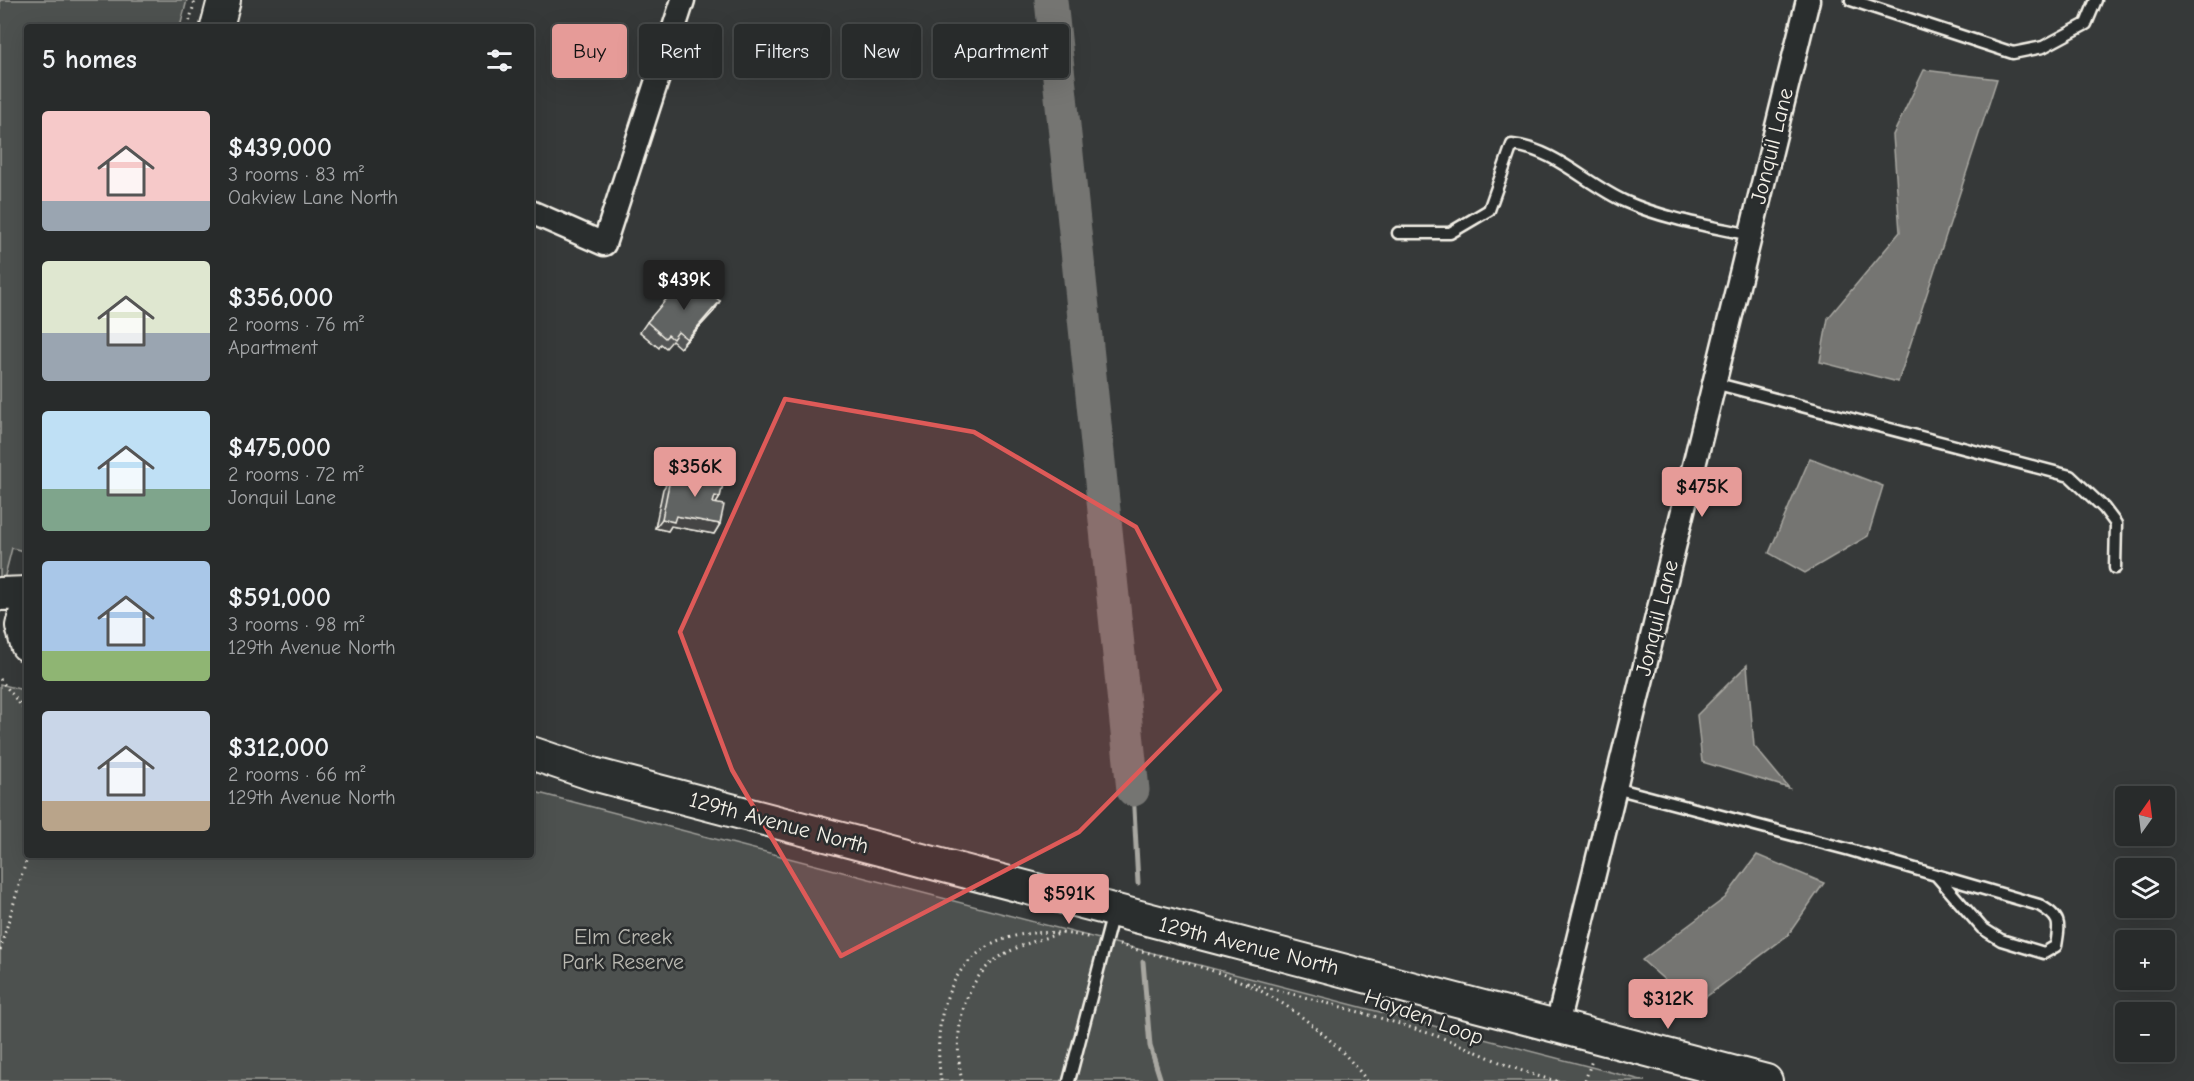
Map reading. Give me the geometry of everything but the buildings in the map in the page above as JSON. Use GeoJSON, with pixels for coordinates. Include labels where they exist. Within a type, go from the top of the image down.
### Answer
{"type":"FeatureCollection","features":[{"type":"Feature","properties":{"kind":"main road"},"geometry":{"type":"LineString","coordinates":[[218,24],[224,0]]}},
{"type":"Feature","properties":{"kind":"main road"},"geometry":{"type":"LineString","coordinates":[[0,594],[24,593]]}},
{"type":"Feature","properties":{"kind":"main road"},"geometry":{"type":"LineString","coordinates":[[17,636],[24,618]]}},
{"type":"Feature","properties":{"kind":"main road","name":"129th Avenue North"},"geometry":{"type":"LineString","coordinates":[[534,754],[593,774],[1766,1081]]}},
{"type":"Feature","properties":{"kind":"main road","name":"129th Avenue North"},"geometry":{"type":"LineString","coordinates":[[534,764],[593,774]]}},
{"type":"Feature","properties":{"kind":"street"},"geometry":{"type":"LineString","coordinates":[[534,213],[604,244],[684,0]]}},
{"type":"Feature","properties":{"kind":"street","name":"Jonquil Lane"},"geometry":{"type":"LineString","coordinates":[[1557,1026],[1808,0]]}},
{"type":"Feature","properties":{"kind":"lane"},"geometry":{"type":"LineString","coordinates":[[1851,0],[2013,53],[2043,47],[2086,24],[2096,0]]}},
{"type":"Feature","properties":{"kind":"lane"},"geometry":{"type":"LineString","coordinates":[[1398,233],[1450,233],[1489,210],[1512,145],[1532,147],[1625,202],[1674,218],[1750,235]]}},
{"type":"Feature","properties":{"kind":"lane"},"geometry":{"type":"LineString","coordinates":[[1714,383],[2070,476],[2104,508],[2116,524],[2115,568]]}},
{"type":"Feature","properties":{"kind":"lane"},"geometry":{"type":"LineString","coordinates":[[1616,788],[1936,875],[2039,905],[2055,914],[2059,925],[2056,946],[2044,953],[2001,940],[1982,928],[1936,875]]}},
{"type":"Feature","properties":{"kind":"lane"},"geometry":{"type":"LineString","coordinates":[[1069,1081],[1114,911]]}},
{"type":"Feature","properties":{"kind":"path"},"geometry":{"type":"LineString","coordinates":[[189,24],[195,0]]}},
{"type":"Feature","properties":{"kind":"path"},"geometry":{"type":"LineString","coordinates":[[0,679],[24,709]]}},
{"type":"Feature","properties":{"kind":"path"},"geometry":{"type":"LineString","coordinates":[[0,950],[27,858]]}},
{"type":"Feature","properties":{"kind":"path"},"geometry":{"type":"LineString","coordinates":[[941,1081],[940,1017],[947,996],[962,971],[982,951],[1010,936],[1026,932],[1064,932],[1106,941],[1243,982],[1316,1029],[1339,1049],[1366,1081]]}},
{"type":"Feature","properties":{"kind":"path"},"geometry":{"type":"LineString","coordinates":[[962,1081],[958,1062],[957,1029],[971,988],[996,959],[1028,942],[1064,932]]}},
{"type":"Feature","properties":{"kind":"path","name":"Hayden Loop"},"geometry":{"type":"LineString","coordinates":[[1243,982],[1344,1006],[1439,1037],[1512,1068],[1557,1081]]}},
{"type":"Feature","properties":{"kind":"path"},"geometry":{"type":"LineString","coordinates":[[1585,1081],[1590,1072],[1594,1052]]}},
{"type":"Feature","properties":{"kind":"highlighted area"},"geometry":{"type":"Polygon","coordinates":[[[785,399],[974,432],[1136,527],[1220,690],[1079,832],[841,956],[732,770],[680,632],[785,399]]]}},
{"type":"Feature","properties":{"kind":"green space"},"geometry":{"type":"Polygon","coordinates":[[[0,0],[187,0],[181,24],[24,24],[24,551],[12,548],[0,595],[0,0]]]}},
{"type":"Feature","properties":{"kind":"green space","name":"Elm Creek Park Reserve"},"geometry":{"type":"Polygon","coordinates":[[[0,684],[24,690],[24,858],[534,858],[534,792],[1645,1081],[0,1081],[0,684]]]}},
{"type":"Feature","properties":{"kind":"shaded area"},"geometry":{"type":"Polygon","coordinates":[[[1924,70],[1997,79],[1898,382],[1820,362],[1828,318],[1900,232],[1893,135],[1924,70]]]}},
{"type":"Feature","properties":{"kind":"shaded area"},"geometry":{"type":"Polygon","coordinates":[[[1810,458],[1883,486],[1868,536],[1805,573],[1769,553],[1810,458]]]}},
{"type":"Feature","properties":{"kind":"shaded area"},"geometry":{"type":"Polygon","coordinates":[[[1747,665],[1754,746],[1789,788],[1702,762],[1697,715],[1747,665]]]}},
{"type":"Feature","properties":{"kind":"shaded area"},"geometry":{"type":"Polygon","coordinates":[[[1757,855],[1824,883],[1788,935],[1694,1006],[1642,960],[1725,898],[1757,855]]]}},
{"type":"Feature","properties":{"kind":"waterway"},"geometry":{"type":"LineString","coordinates":[[1051,0],[1133,790]]}},
{"type":"Feature","properties":{"kind":"waterway"},"geometry":{"type":"LineString","coordinates":[[1133,790],[1138,883]]}},
{"type":"Feature","properties":{"kind":"waterway"},"geometry":{"type":"LineString","coordinates":[[1143,962],[1150,1046],[1161,1081]]}}]}
